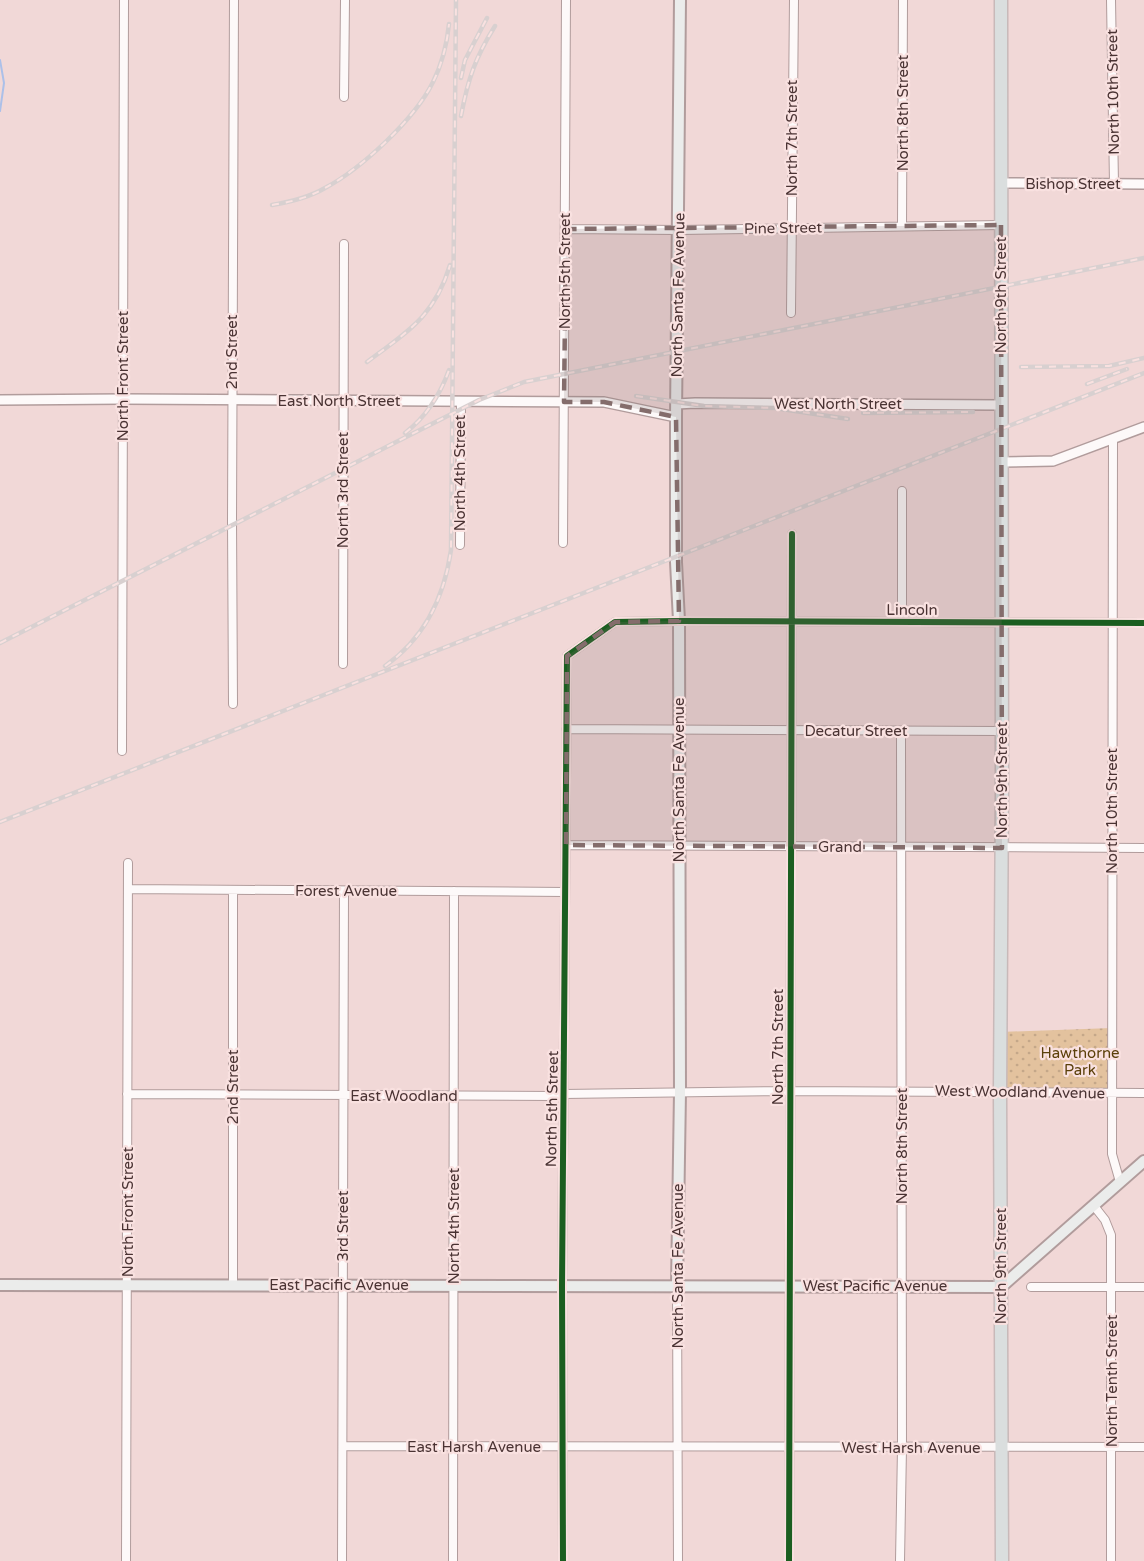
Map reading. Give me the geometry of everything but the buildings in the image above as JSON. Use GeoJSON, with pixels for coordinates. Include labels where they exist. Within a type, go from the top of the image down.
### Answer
{"type":"FeatureCollection","features":[{"type":"Feature","properties":{"kind":"main road","name":"North Santa Fe Avenue"},"geometry":{"type":"LineString","coordinates":[[677,1286],[680,1092],[676,417],[680,0]]}},
{"type":"Feature","properties":{"kind":"main road","name":"North 9th Street"},"geometry":{"type":"LineString","coordinates":[[1000,0],[1002,1561]]}},
{"type":"Feature","properties":{"kind":"main road"},"geometry":{"type":"LineString","coordinates":[[1001,1287],[1144,1161]]}},
{"type":"Feature","properties":{"kind":"main road","name":"East Pacific Avenue"},"geometry":{"type":"LineString","coordinates":[[0,1284],[677,1286]]}},
{"type":"Feature","properties":{"kind":"main road","name":"West Pacific Avenue"},"geometry":{"type":"LineString","coordinates":[[677,1286],[1001,1287]]}},
{"type":"Feature","properties":{"kind":"street","name":"North Front Street"},"geometry":{"type":"LineString","coordinates":[[122,752],[124,0]]}},
{"type":"Feature","properties":{"kind":"street","name":"2nd Street"},"geometry":{"type":"LineString","coordinates":[[233,704],[234,0]]}},
{"type":"Feature","properties":{"kind":"street"},"geometry":{"type":"LineString","coordinates":[[345,0],[345,96]]}},
{"type":"Feature","properties":{"kind":"street","name":"North 5th Street"},"geometry":{"type":"LineString","coordinates":[[563,543],[566,0]]}},
{"type":"Feature","properties":{"kind":"street","name":"North 7th Street"},"geometry":{"type":"LineString","coordinates":[[791,313],[794,0]]}},
{"type":"Feature","properties":{"kind":"street","name":"North 8th Street"},"geometry":{"type":"LineString","coordinates":[[902,226],[903,0]]}},
{"type":"Feature","properties":{"kind":"street","name":"North 10th Street"},"geometry":{"type":"LineString","coordinates":[[1112,0],[1114,184]]}},
{"type":"Feature","properties":{"kind":"street","name":"Bishop Street"},"geometry":{"type":"LineString","coordinates":[[1001,183],[1144,184]]}},
{"type":"Feature","properties":{"kind":"street","name":"Pine Street"},"geometry":{"type":"LineString","coordinates":[[566,229],[679,230],[1001,225]]}},
{"type":"Feature","properties":{"kind":"street","name":"North 3rd Street"},"geometry":{"type":"LineString","coordinates":[[344,244],[344,664]]}},
{"type":"Feature","properties":{"kind":"street","name":"East North Street"},"geometry":{"type":"LineString","coordinates":[[0,400],[604,402],[676,417]]}},
{"type":"Feature","properties":{"kind":"street","name":"North 4th Street"},"geometry":{"type":"LineString","coordinates":[[460,545],[461,401]]}},
{"type":"Feature","properties":{"kind":"street","name":"West North Street"},"geometry":{"type":"LineString","coordinates":[[677,404],[1000,405]]}},
{"type":"Feature","properties":{"kind":"street"},"geometry":{"type":"LineString","coordinates":[[1002,462],[1053,461],[1144,427]]}},
{"type":"Feature","properties":{"kind":"street","name":"North 10th Street"},"geometry":{"type":"LineString","coordinates":[[1113,439],[1112,1154],[1120,1182]]}},
{"type":"Feature","properties":{"kind":"street"},"geometry":{"type":"LineString","coordinates":[[902,491],[902,621]]}},
{"type":"Feature","properties":{"kind":"street","name":"North 7th Street"},"geometry":{"type":"LineString","coordinates":[[789,1561],[792,534]]}},
{"type":"Feature","properties":{"kind":"street","name":"Lincoln"},"geometry":{"type":"LineString","coordinates":[[567,656],[615,622],[1144,623]]}},
{"type":"Feature","properties":{"kind":"street","name":"North 5th Street"},"geometry":{"type":"LineString","coordinates":[[563,1561],[562,1286],[567,656]]}},
{"type":"Feature","properties":{"kind":"street","name":"Decatur Street"},"geometry":{"type":"LineString","coordinates":[[566,729],[1002,731]]}},
{"type":"Feature","properties":{"kind":"street","name":"North 8th Street"},"geometry":{"type":"LineString","coordinates":[[900,1561],[902,1448],[901,731]]}},
{"type":"Feature","properties":{"kind":"street","name":"Grand"},"geometry":{"type":"LineString","coordinates":[[566,845],[1112,848]]}},
{"type":"Feature","properties":{"kind":"street"},"geometry":{"type":"LineString","coordinates":[[1112,848],[1144,848]]}},
{"type":"Feature","properties":{"kind":"street","name":"North Front Street"},"geometry":{"type":"LineString","coordinates":[[126,1561],[128,863]]}},
{"type":"Feature","properties":{"kind":"street","name":"Forest Avenue"},"geometry":{"type":"LineString","coordinates":[[128,889],[565,892]]}},
{"type":"Feature","properties":{"kind":"street","name":"2nd Street"},"geometry":{"type":"LineString","coordinates":[[233,890],[233,1285]]}},
{"type":"Feature","properties":{"kind":"street","name":"3rd Street"},"geometry":{"type":"LineString","coordinates":[[342,1561],[344,891]]}},
{"type":"Feature","properties":{"kind":"street","name":"North 4th Street"},"geometry":{"type":"LineString","coordinates":[[453,1561],[454,891]]}},
{"type":"Feature","properties":{"kind":"street","name":"West Woodland Avenue"},"geometry":{"type":"LineString","coordinates":[[680,1092],[1144,1093]]}},
{"type":"Feature","properties":{"kind":"street","name":"East Woodland"},"geometry":{"type":"LineString","coordinates":[[127,1094],[555,1096],[680,1092]]}},
{"type":"Feature","properties":{"kind":"street","name":"North Tenth Street"},"geometry":{"type":"LineString","coordinates":[[1094,1206],[1106,1220],[1111,1235],[1111,1561]]}},
{"type":"Feature","properties":{"kind":"street","name":"North Santa Fe Avenue"},"geometry":{"type":"LineString","coordinates":[[677,1286],[678,1561]]}},
{"type":"Feature","properties":{"kind":"street"},"geometry":{"type":"LineString","coordinates":[[1031,1287],[1144,1287]]}},
{"type":"Feature","properties":{"kind":"street","name":"East Harsh Avenue"},"geometry":{"type":"LineString","coordinates":[[343,1446],[678,1448]]}},
{"type":"Feature","properties":{"kind":"street","name":"West Harsh Avenue"},"geometry":{"type":"LineString","coordinates":[[678,1448],[1144,1447]]}},
{"type":"Feature","properties":{"kind":"highlighted area"},"geometry":{"type":"Polygon","coordinates":[[[1001,225],[1002,848],[566,845],[567,656],[615,622],[679,621],[676,417],[604,402],[564,402],[566,229],[1001,225]]]}},
{"type":"Feature","properties":{"kind":"green space","name":"Hawthorne Park"},"geometry":{"type":"Polygon","coordinates":[[[1112,1028],[1112,1093],[1000,1091],[1000,1032],[1112,1028]]]}},
{"type":"Feature","properties":{"kind":"waterway"},"geometry":{"type":"LineString","coordinates":[[0,60],[4,83],[0,111]]}},
{"type":"Feature","properties":{"kind":"railway"},"geometry":{"type":"LineString","coordinates":[[385,666],[411,643],[430,616],[438,600],[451,550],[456,0]]}},
{"type":"Feature","properties":{"kind":"railway"},"geometry":{"type":"LineString","coordinates":[[461,78],[465,60],[487,18]]}},
{"type":"Feature","properties":{"kind":"railway"},"geometry":{"type":"LineString","coordinates":[[272,205],[306,197],[339,180],[386,142],[414,112],[433,82],[444,54],[449,24]]}},
{"type":"Feature","properties":{"kind":"railway"},"geometry":{"type":"LineString","coordinates":[[461,116],[473,69],[495,26]]}},
{"type":"Feature","properties":{"kind":"railway"},"geometry":{"type":"LineString","coordinates":[[0,643],[479,400],[524,382],[1144,258]]}},
{"type":"Feature","properties":{"kind":"railway"},"geometry":{"type":"LineString","coordinates":[[367,362],[407,332],[428,310],[444,283],[450,265]]}},
{"type":"Feature","properties":{"kind":"railway"},"geometry":{"type":"LineString","coordinates":[[1021,367],[1109,366],[1144,358]]}},
{"type":"Feature","properties":{"kind":"railway"},"geometry":{"type":"LineString","coordinates":[[1087,384],[1127,369]]}},
{"type":"Feature","properties":{"kind":"railway"},"geometry":{"type":"LineString","coordinates":[[405,433],[432,405],[449,370]]}},
{"type":"Feature","properties":{"kind":"railway"},"geometry":{"type":"LineString","coordinates":[[0,822],[1144,373]]}},
{"type":"Feature","properties":{"kind":"railway"},"geometry":{"type":"LineString","coordinates":[[636,396],[704,406],[775,408],[848,419]]}},
{"type":"Feature","properties":{"kind":"railway"},"geometry":{"type":"LineString","coordinates":[[863,413],[973,412]]}},
{"type":"Feature","properties":{"kind":"cycle path"},"geometry":{"type":"LineString","coordinates":[[789,1561],[792,534]]}},
{"type":"Feature","properties":{"kind":"cycle path"},"geometry":{"type":"LineString","coordinates":[[563,1561],[562,1286],[567,656],[615,622],[1144,623]]}}]}
